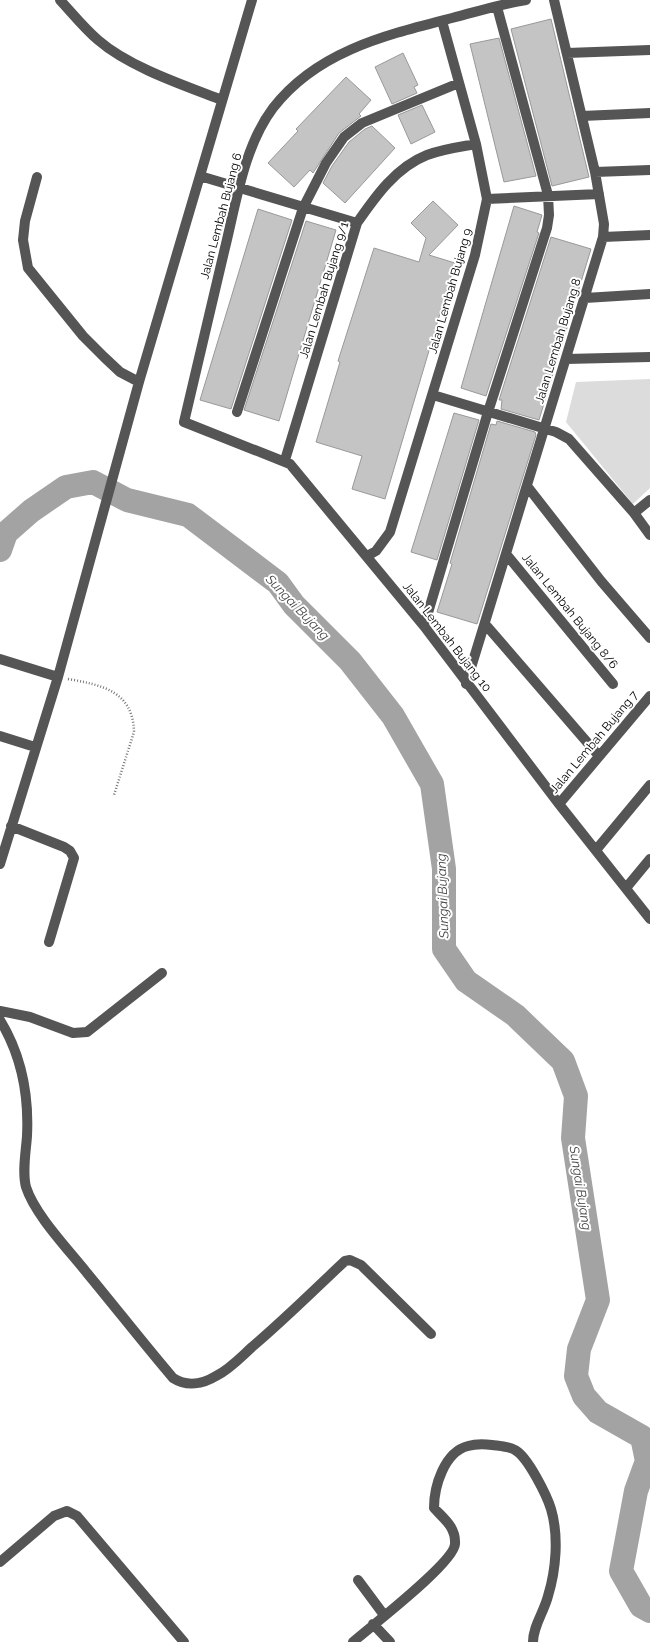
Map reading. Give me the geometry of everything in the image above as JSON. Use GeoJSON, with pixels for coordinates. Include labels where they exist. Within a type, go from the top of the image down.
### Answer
{"type":"FeatureCollection","features":[{"type":"Feature","properties":{"kind":"street"},"geometry":{"type":"LineString","coordinates":[[60,0],[98,40],[106,46],[143,67],[222,100]]}},
{"type":"Feature","properties":{"kind":"street"},"geometry":{"type":"LineString","coordinates":[[0,864],[58,677],[138,382],[252,0]]}},
{"type":"Feature","properties":{"kind":"street","name":"Jalan Lembah Bujang 6"},"geometry":{"type":"LineString","coordinates":[[184,422],[240,188],[260,128],[274,108],[312,71],[338,55],[359,45],[398,31],[526,0]]}},
{"type":"Feature","properties":{"kind":"street","name":"Jalan Lembah Bujang 8"},"geometry":{"type":"LineString","coordinates":[[466,684],[603,237],[604,224],[595,172],[554,0]]}},
{"type":"Feature","properties":{"kind":"street"},"geometry":{"type":"LineString","coordinates":[[424,626],[488,412],[547,228],[549,215],[548,195],[497,7]]}},
{"type":"Feature","properties":{"kind":"street","name":"Jalan Lembah Bujang 9"},"geometry":{"type":"LineString","coordinates":[[367,556],[376,551],[390,532],[475,255],[488,199],[476,144],[442,21]]}},
{"type":"Feature","properties":{"kind":"street"},"geometry":{"type":"LineString","coordinates":[[567,53],[650,50]]}},
{"type":"Feature","properties":{"kind":"street"},"geometry":{"type":"LineString","coordinates":[[237,412],[303,208],[326,163],[344,138],[362,123],[379,114],[459,83]]}},
{"type":"Feature","properties":{"kind":"street"},"geometry":{"type":"LineString","coordinates":[[582,116],[650,113]]}},
{"type":"Feature","properties":{"kind":"street","name":"Jalan Lembah Bujang 9/1"},"geometry":{"type":"LineString","coordinates":[[285,460],[357,224],[372,200],[407,166],[426,156],[450,148],[476,144]]}},
{"type":"Feature","properties":{"kind":"street"},"geometry":{"type":"LineString","coordinates":[[595,172],[650,170]]}},
{"type":"Feature","properties":{"kind":"street"},"geometry":{"type":"LineString","coordinates":[[200,176],[357,224]]}},
{"type":"Feature","properties":{"kind":"street"},"geometry":{"type":"LineString","coordinates":[[37,177],[25,221],[23,240],[28,268],[84,336],[104,357],[120,372],[138,382]]}},
{"type":"Feature","properties":{"kind":"street"},"geometry":{"type":"LineString","coordinates":[[488,199],[548,195],[599,194]]}},
{"type":"Feature","properties":{"kind":"street"},"geometry":{"type":"LineString","coordinates":[[603,237],[650,235]]}},
{"type":"Feature","properties":{"kind":"street"},"geometry":{"type":"LineString","coordinates":[[585,298],[650,294]]}},
{"type":"Feature","properties":{"kind":"street"},"geometry":{"type":"LineString","coordinates":[[566,359],[650,357]]}},
{"type":"Feature","properties":{"kind":"street"},"geometry":{"type":"LineString","coordinates":[[433,395],[556,432],[569,439],[634,513],[650,535]]}},
{"type":"Feature","properties":{"kind":"street","name":"Jalan Lembah Bujang 10"},"geometry":{"type":"LineString","coordinates":[[184,422],[285,460],[295,469],[424,626],[466,684],[650,919]]}},
{"type":"Feature","properties":{"kind":"street"},"geometry":{"type":"LineString","coordinates":[[527,486],[601,581],[650,638]]}},
{"type":"Feature","properties":{"kind":"street"},"geometry":{"type":"LineString","coordinates":[[634,513],[650,500]]}},
{"type":"Feature","properties":{"kind":"street","name":"Jalan Lembah Bujang 8/6"},"geometry":{"type":"LineString","coordinates":[[506,554],[613,684]]}},
{"type":"Feature","properties":{"kind":"street"},"geometry":{"type":"LineString","coordinates":[[485,624],[599,756]]}},
{"type":"Feature","properties":{"kind":"street"},"geometry":{"type":"LineString","coordinates":[[0,659],[58,677]]}},
{"type":"Feature","properties":{"kind":"street","name":"Jalan Lembah Bujang 7"},"geometry":{"type":"LineString","coordinates":[[559,804],[650,696]]}},
{"type":"Feature","properties":{"kind":"street"},"geometry":{"type":"LineString","coordinates":[[0,736],[35,748]]}},
{"type":"Feature","properties":{"kind":"street"},"geometry":{"type":"LineString","coordinates":[[596,850],[650,785]]}},
{"type":"Feature","properties":{"kind":"street"},"geometry":{"type":"LineString","coordinates":[[11,826],[64,847],[74,858],[49,942]]}},
{"type":"Feature","properties":{"kind":"street"},"geometry":{"type":"LineString","coordinates":[[626,888],[650,859]]}},
{"type":"Feature","properties":{"kind":"street"},"geometry":{"type":"LineString","coordinates":[[0,1011],[30,1017],[73,1033],[87,1032],[162,973]]}},
{"type":"Feature","properties":{"kind":"street"},"geometry":{"type":"LineString","coordinates":[[0,1020],[7,1032],[25,1084],[28,1106],[25,1185],[30,1200],[173,1378],[181,1383],[189,1384],[217,1376],[264,1337],[345,1261],[350,1260],[361,1265],[431,1334]]}},
{"type":"Feature","properties":{"kind":"street"},"geometry":{"type":"LineString","coordinates":[[352,1642],[439,1568],[452,1554],[455,1545],[454,1533],[448,1521],[434,1508],[434,1500],[443,1468],[454,1453],[467,1446],[485,1444],[506,1447],[516,1451],[526,1461],[551,1510],[556,1552],[549,1596],[535,1628],[533,1642]]}},
{"type":"Feature","properties":{"kind":"street"},"geometry":{"type":"LineString","coordinates":[[0,1562],[54,1516],[67,1511],[77,1516],[184,1642]]}},
{"type":"Feature","properties":{"kind":"street"},"geometry":{"type":"LineString","coordinates":[[358,1580],[384,1615]]}},
{"type":"Feature","properties":{"kind":"street"},"geometry":{"type":"LineString","coordinates":[[373,1624],[390,1642]]}},
{"type":"Feature","properties":{"kind":"path"},"geometry":{"type":"LineString","coordinates":[[58,677],[84,682],[113,691],[121,696],[127,705],[134,722],[134,732],[114,794]]}},
{"type":"Feature","properties":{"kind":"shaded area"},"geometry":{"type":"Polygon","coordinates":[[[650,379],[650,488],[633,504],[566,422],[576,382],[650,379]]]}},
{"type":"Feature","properties":{"kind":"building"},"geometry":{"type":"Polygon","coordinates":[[[551,19],[589,177],[552,186],[511,29],[551,19]]]}},
{"type":"Feature","properties":{"kind":"building"},"geometry":{"type":"Polygon","coordinates":[[[499,38],[536,176],[504,182],[470,44],[499,38]]]}},
{"type":"Feature","properties":{"kind":"building"},"geometry":{"type":"Polygon","coordinates":[[[403,53],[418,85],[414,87],[417,93],[392,104],[375,67],[403,53]]]}},
{"type":"Feature","properties":{"kind":"building"},"geometry":{"type":"Polygon","coordinates":[[[346,77],[371,100],[359,114],[361,116],[339,133],[313,173],[310,170],[294,187],[268,163],[298,131],[296,129],[346,77]]]}},
{"type":"Feature","properties":{"kind":"building"},"geometry":{"type":"Polygon","coordinates":[[[422,105],[435,132],[411,144],[398,115],[422,105]]]}},
{"type":"Feature","properties":{"kind":"building"},"geometry":{"type":"Polygon","coordinates":[[[372,126],[395,148],[345,203],[323,183],[332,166],[349,142],[365,129],[372,126]]]}},
{"type":"Feature","properties":{"kind":"building"},"geometry":{"type":"Polygon","coordinates":[[[433,201],[458,225],[429,255],[455,263],[385,499],[352,489],[362,456],[316,442],[340,362],[338,361],[374,248],[419,262],[426,238],[411,223],[433,201]]]}},
{"type":"Feature","properties":{"kind":"building"},"geometry":{"type":"Polygon","coordinates":[[[514,206],[542,215],[537,232],[539,233],[486,396],[461,388],[514,206]]]}},
{"type":"Feature","properties":{"kind":"building"},"geometry":{"type":"Polygon","coordinates":[[[258,209],[292,220],[231,409],[200,400],[258,209]]]}},
{"type":"Feature","properties":{"kind":"building"},"geometry":{"type":"Polygon","coordinates":[[[306,221],[336,230],[279,421],[244,410],[306,221]]]}},
{"type":"Feature","properties":{"kind":"building"},"geometry":{"type":"Polygon","coordinates":[[[551,237],[591,249],[539,420],[501,409],[502,400],[499,400],[551,237]]]}},
{"type":"Feature","properties":{"kind":"building"},"geometry":{"type":"Polygon","coordinates":[[[454,413],[479,420],[437,560],[411,552],[454,413]]]}},
{"type":"Feature","properties":{"kind":"building"},"geometry":{"type":"Polygon","coordinates":[[[497,421],[535,432],[536,435],[477,624],[437,612],[491,424],[496,425],[497,421]]]}},
{"type":"Feature","properties":{"kind":"waterway","name":"Sungai Bujang"},"geometry":{"type":"LineString","coordinates":[[0,550],[6,533],[31,511],[66,487],[93,482],[127,500],[188,515],[278,583],[294,605],[350,661],[393,716],[432,784],[444,869],[444,949],[466,981],[515,1015],[563,1061],[576,1096],[573,1138],[598,1300],[579,1349],[576,1376],[584,1396],[598,1412],[642,1437],[647,1461],[636,1491],[621,1571],[641,1606],[650,1611]]}}]}
